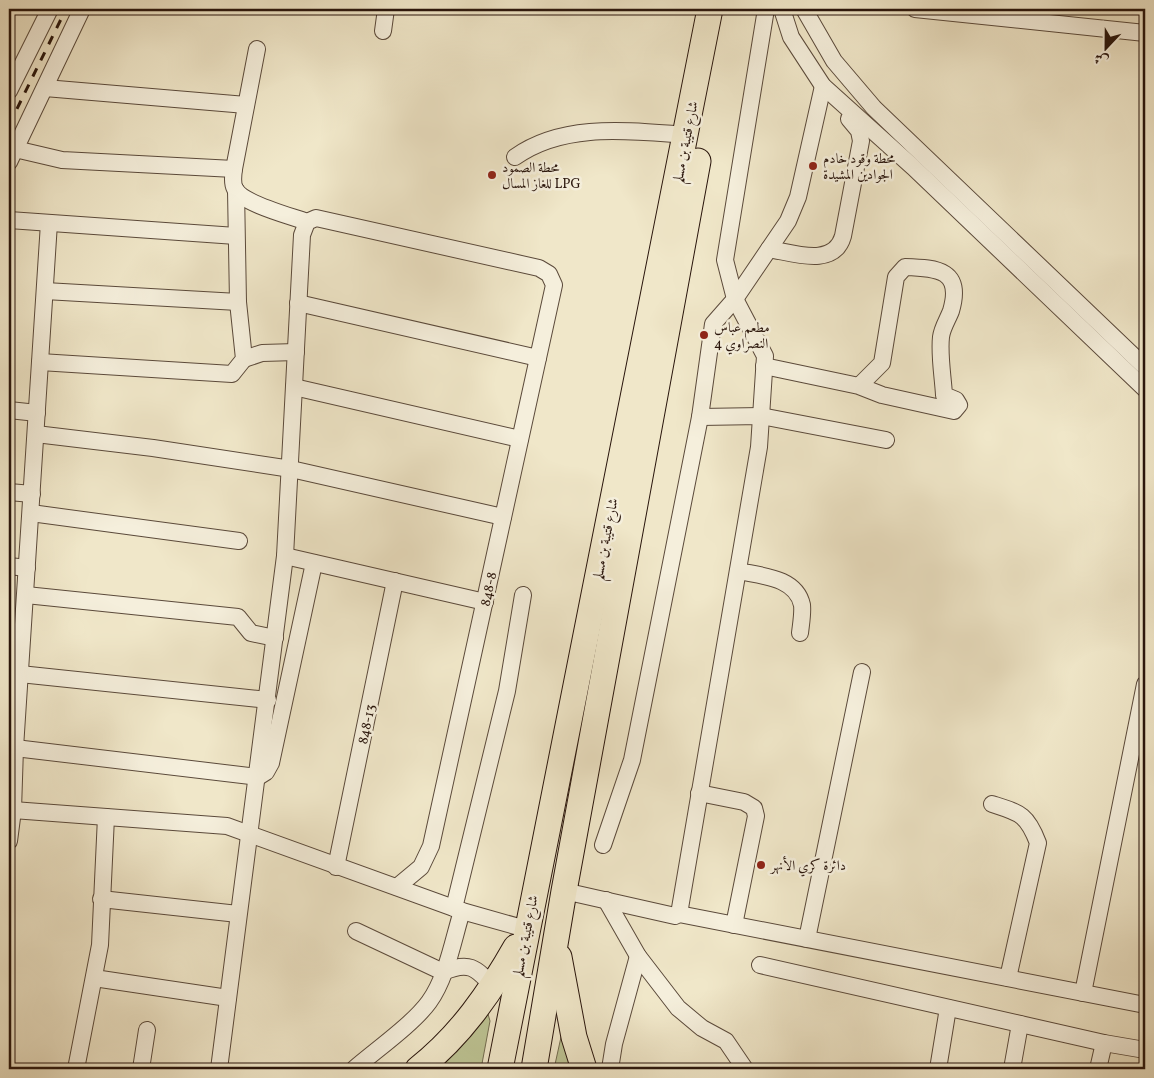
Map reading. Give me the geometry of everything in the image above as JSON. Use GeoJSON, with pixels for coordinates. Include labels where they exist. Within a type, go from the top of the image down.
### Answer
{"type":"FeatureCollection","features":[{"type":"Feature","properties":{"kind":"highway","name":"شارع قتيبة بن مسلم"},"geometry":{"type":"LineString","coordinates":[[500,1069],[526,929],[712,9]]}},
{"type":"Feature","properties":{"kind":"highway","name":"شارع قتيبة بن مسلم"},"geometry":{"type":"LineString","coordinates":[[534,1069],[712,9]]}},
{"type":"Feature","properties":{"kind":"highway"},"geometry":{"type":"LineString","coordinates":[[418,1069],[464,1026],[494,987],[526,929]]}},
{"type":"Feature","properties":{"kind":"highway"},"geometry":{"type":"LineString","coordinates":[[557,934],[574,1037],[584,1069]]}},
{"type":"Feature","properties":{"kind":"street"},"geometry":{"type":"LineString","coordinates":[[9,92],[13,74],[50,9]]}},
{"type":"Feature","properties":{"kind":"street"},"geometry":{"type":"LineString","coordinates":[[82,9],[12,156],[234,169]]}},
{"type":"Feature","properties":{"kind":"street"},"geometry":{"type":"LineString","coordinates":[[383,31],[386,9]]}},
{"type":"Feature","properties":{"kind":"street"},"geometry":{"type":"LineString","coordinates":[[679,914],[760,447],[765,356],[735,299],[725,260],[766,9]]}},
{"type":"Feature","properties":{"kind":"street"},"geometry":{"type":"LineString","coordinates":[[782,9],[791,37],[823,86],[845,108],[913,167],[1145,389]]}},
{"type":"Feature","properties":{"kind":"street"},"geometry":{"type":"LineString","coordinates":[[804,9],[817,35],[846,77],[902,136],[1145,367]]}},
{"type":"Feature","properties":{"kind":"street"},"geometry":{"type":"LineString","coordinates":[[915,9],[1145,33]]}},
{"type":"Feature","properties":{"kind":"street"},"geometry":{"type":"LineString","coordinates":[[244,359],[238,302],[236,190],[233,179],[258,49]]}},
{"type":"Feature","properties":{"kind":"street"},"geometry":{"type":"LineString","coordinates":[[769,250],[819,256],[830,254],[839,246],[843,236],[861,141],[859,131],[849,118],[845,108],[846,77]]}},
{"type":"Feature","properties":{"kind":"street"},"geometry":{"type":"LineString","coordinates":[[603,845],[632,760],[700,417],[713,324],[735,299],[788,221],[798,197],[823,86]]}},
{"type":"Feature","properties":{"kind":"street"},"geometry":{"type":"LineString","coordinates":[[45,88],[246,105]]}},
{"type":"Feature","properties":{"kind":"street"},"geometry":{"type":"LineString","coordinates":[[515,157],[532,146],[579,134],[613,130],[687,135]]}},
{"type":"Feature","properties":{"kind":"street"},"geometry":{"type":"LineString","coordinates":[[219,1069],[248,833],[258,777],[268,700],[285,556],[292,469],[294,386],[302,235],[308,222],[245,199],[236,190]]}},
{"type":"Feature","properties":{"kind":"street","name":"848-8"},"geometry":{"type":"LineString","coordinates":[[308,222],[321,218],[520,264],[544,270],[552,279],[553,291],[429,854],[421,867],[398,887]]}},
{"type":"Feature","properties":{"kind":"street"},"geometry":{"type":"LineString","coordinates":[[9,220],[236,236]]}},
{"type":"Feature","properties":{"kind":"street"},"geometry":{"type":"LineString","coordinates":[[9,841],[13,810],[11,777],[15,748],[13,708],[20,674],[16,636],[26,595],[49,223]]}},
{"type":"Feature","properties":{"kind":"street"},"geometry":{"type":"LineString","coordinates":[[764,366],[859,386],[882,395],[954,411],[959,405],[956,400],[944,395],[941,336],[951,309],[954,284],[950,277],[931,268],[905,267],[896,277],[882,363],[859,386]]}},
{"type":"Feature","properties":{"kind":"street"},"geometry":{"type":"LineString","coordinates":[[45,291],[238,302]]}},
{"type":"Feature","properties":{"kind":"street"},"geometry":{"type":"LineString","coordinates":[[298,303],[538,358]]}},
{"type":"Feature","properties":{"kind":"street"},"geometry":{"type":"LineString","coordinates":[[40,362],[232,374],[244,359],[262,353],[296,352]]}},
{"type":"Feature","properties":{"kind":"street"},"geometry":{"type":"LineString","coordinates":[[294,386],[520,439]]}},
{"type":"Feature","properties":{"kind":"street"},"geometry":{"type":"LineString","coordinates":[[9,410],[37,413]]}},
{"type":"Feature","properties":{"kind":"street"},"geometry":{"type":"LineString","coordinates":[[700,417],[761,416],[886,440]]}},
{"type":"Feature","properties":{"kind":"street"},"geometry":{"type":"LineString","coordinates":[[36,434],[153,448],[292,469],[503,517]]}},
{"type":"Feature","properties":{"kind":"street"},"geometry":{"type":"LineString","coordinates":[[9,492],[32,494]]}},
{"type":"Feature","properties":{"kind":"street"},"geometry":{"type":"LineString","coordinates":[[31,513],[239,541]]}},
{"type":"Feature","properties":{"kind":"street"},"geometry":{"type":"LineString","coordinates":[[285,556],[485,602]]}},
{"type":"Feature","properties":{"kind":"street"},"geometry":{"type":"LineString","coordinates":[[15,748],[258,777],[266,772],[271,763],[314,563]]}},
{"type":"Feature","properties":{"kind":"street"},"geometry":{"type":"LineString","coordinates":[[9,566],[27,568]]}},
{"type":"Feature","properties":{"kind":"street"},"geometry":{"type":"LineString","coordinates":[[738,570],[788,583],[796,591],[802,605],[800,633]]}},
{"type":"Feature","properties":{"kind":"street","name":"848-13"},"geometry":{"type":"LineString","coordinates":[[336,867],[395,581]]}},
{"type":"Feature","properties":{"kind":"street"},"geometry":{"type":"LineString","coordinates":[[26,595],[238,617],[251,633],[275,638]]}},
{"type":"Feature","properties":{"kind":"street"},"geometry":{"type":"LineString","coordinates":[[354,1069],[424,1009],[435,992],[443,972],[507,691],[523,595]]}},
{"type":"Feature","properties":{"kind":"street"},"geometry":{"type":"LineString","coordinates":[[807,939],[862,672]]}},
{"type":"Feature","properties":{"kind":"street"},"geometry":{"type":"LineString","coordinates":[[20,674],[268,700]]}},
{"type":"Feature","properties":{"kind":"street"},"geometry":{"type":"LineString","coordinates":[[1083,993],[1145,684]]}},
{"type":"Feature","properties":{"kind":"street"},"geometry":{"type":"LineString","coordinates":[[699,793],[744,802],[754,808],[756,816],[734,925]]}},
{"type":"Feature","properties":{"kind":"street"},"geometry":{"type":"LineString","coordinates":[[992,804],[1012,810],[1030,822],[1038,843],[1008,978]]}},
{"type":"Feature","properties":{"kind":"street"},"geometry":{"type":"LineString","coordinates":[[13,810],[216,824],[248,833],[336,867],[458,909],[526,929]]}},
{"type":"Feature","properties":{"kind":"street"},"geometry":{"type":"LineString","coordinates":[[76,1069],[100,945],[106,817]]}},
{"type":"Feature","properties":{"kind":"street"},"geometry":{"type":"LineString","coordinates":[[564,891],[675,916],[679,914],[1145,1005]]}},
{"type":"Feature","properties":{"kind":"street"},"geometry":{"type":"LineString","coordinates":[[101,900],[238,914]]}},
{"type":"Feature","properties":{"kind":"street"},"geometry":{"type":"LineString","coordinates":[[606,900],[638,956],[678,1008],[702,1028],[726,1041],[745,1069]]}},
{"type":"Feature","properties":{"kind":"street"},"geometry":{"type":"LineString","coordinates":[[356,931],[443,972],[465,965],[479,971],[494,987]]}},
{"type":"Feature","properties":{"kind":"street"},"geometry":{"type":"LineString","coordinates":[[610,1069],[614,1044],[638,956]]}},
{"type":"Feature","properties":{"kind":"street"},"geometry":{"type":"LineString","coordinates":[[760,965],[1104,1043],[1145,1050]]}},
{"type":"Feature","properties":{"kind":"street"},"geometry":{"type":"LineString","coordinates":[[94,978],[228,998]]}},
{"type":"Feature","properties":{"kind":"street"},"geometry":{"type":"LineString","coordinates":[[938,1069],[948,1008]]}},
{"type":"Feature","properties":{"kind":"street"},"geometry":{"type":"LineString","coordinates":[[1012,1069],[1020,1024]]}},
{"type":"Feature","properties":{"kind":"street"},"geometry":{"type":"LineString","coordinates":[[141,1069],[147,1030]]}},
{"type":"Feature","properties":{"kind":"street"},"geometry":{"type":"LineString","coordinates":[[1098,1069],[1104,1043]]}},
{"type":"Feature","properties":{"kind":"green space"},"geometry":{"type":"Polygon","coordinates":[[[488,1014],[490,1021],[481,1069],[428,1069],[484,1015],[488,1014]]]}},
{"type":"Feature","properties":{"kind":"green space"},"geometry":{"type":"Polygon","coordinates":[[[563,1028],[576,1069],[554,1069],[563,1028]]]}},
{"type":"Feature","properties":{"kind":"railway"},"geometry":{"type":"LineString","coordinates":[[9,125],[66,9]]}},
{"type":"Feature","properties":{"kind":"place","name":"محطة وقود خادم الجوادين المشيدة"},"geometry":{"type":"Point","coordinates":[813,166]}},
{"type":"Feature","properties":{"kind":"place","name":"محطة الصمود للغاز المسال LPG"},"geometry":{"type":"Point","coordinates":[492,175]}},
{"type":"Feature","properties":{"kind":"place","name":"مطعم عباس النصراوي 4"},"geometry":{"type":"Point","coordinates":[704,335]}},
{"type":"Feature","properties":{"kind":"place","name":"دائرة كري الأنهر"},"geometry":{"type":"Point","coordinates":[761,865]}}]}
